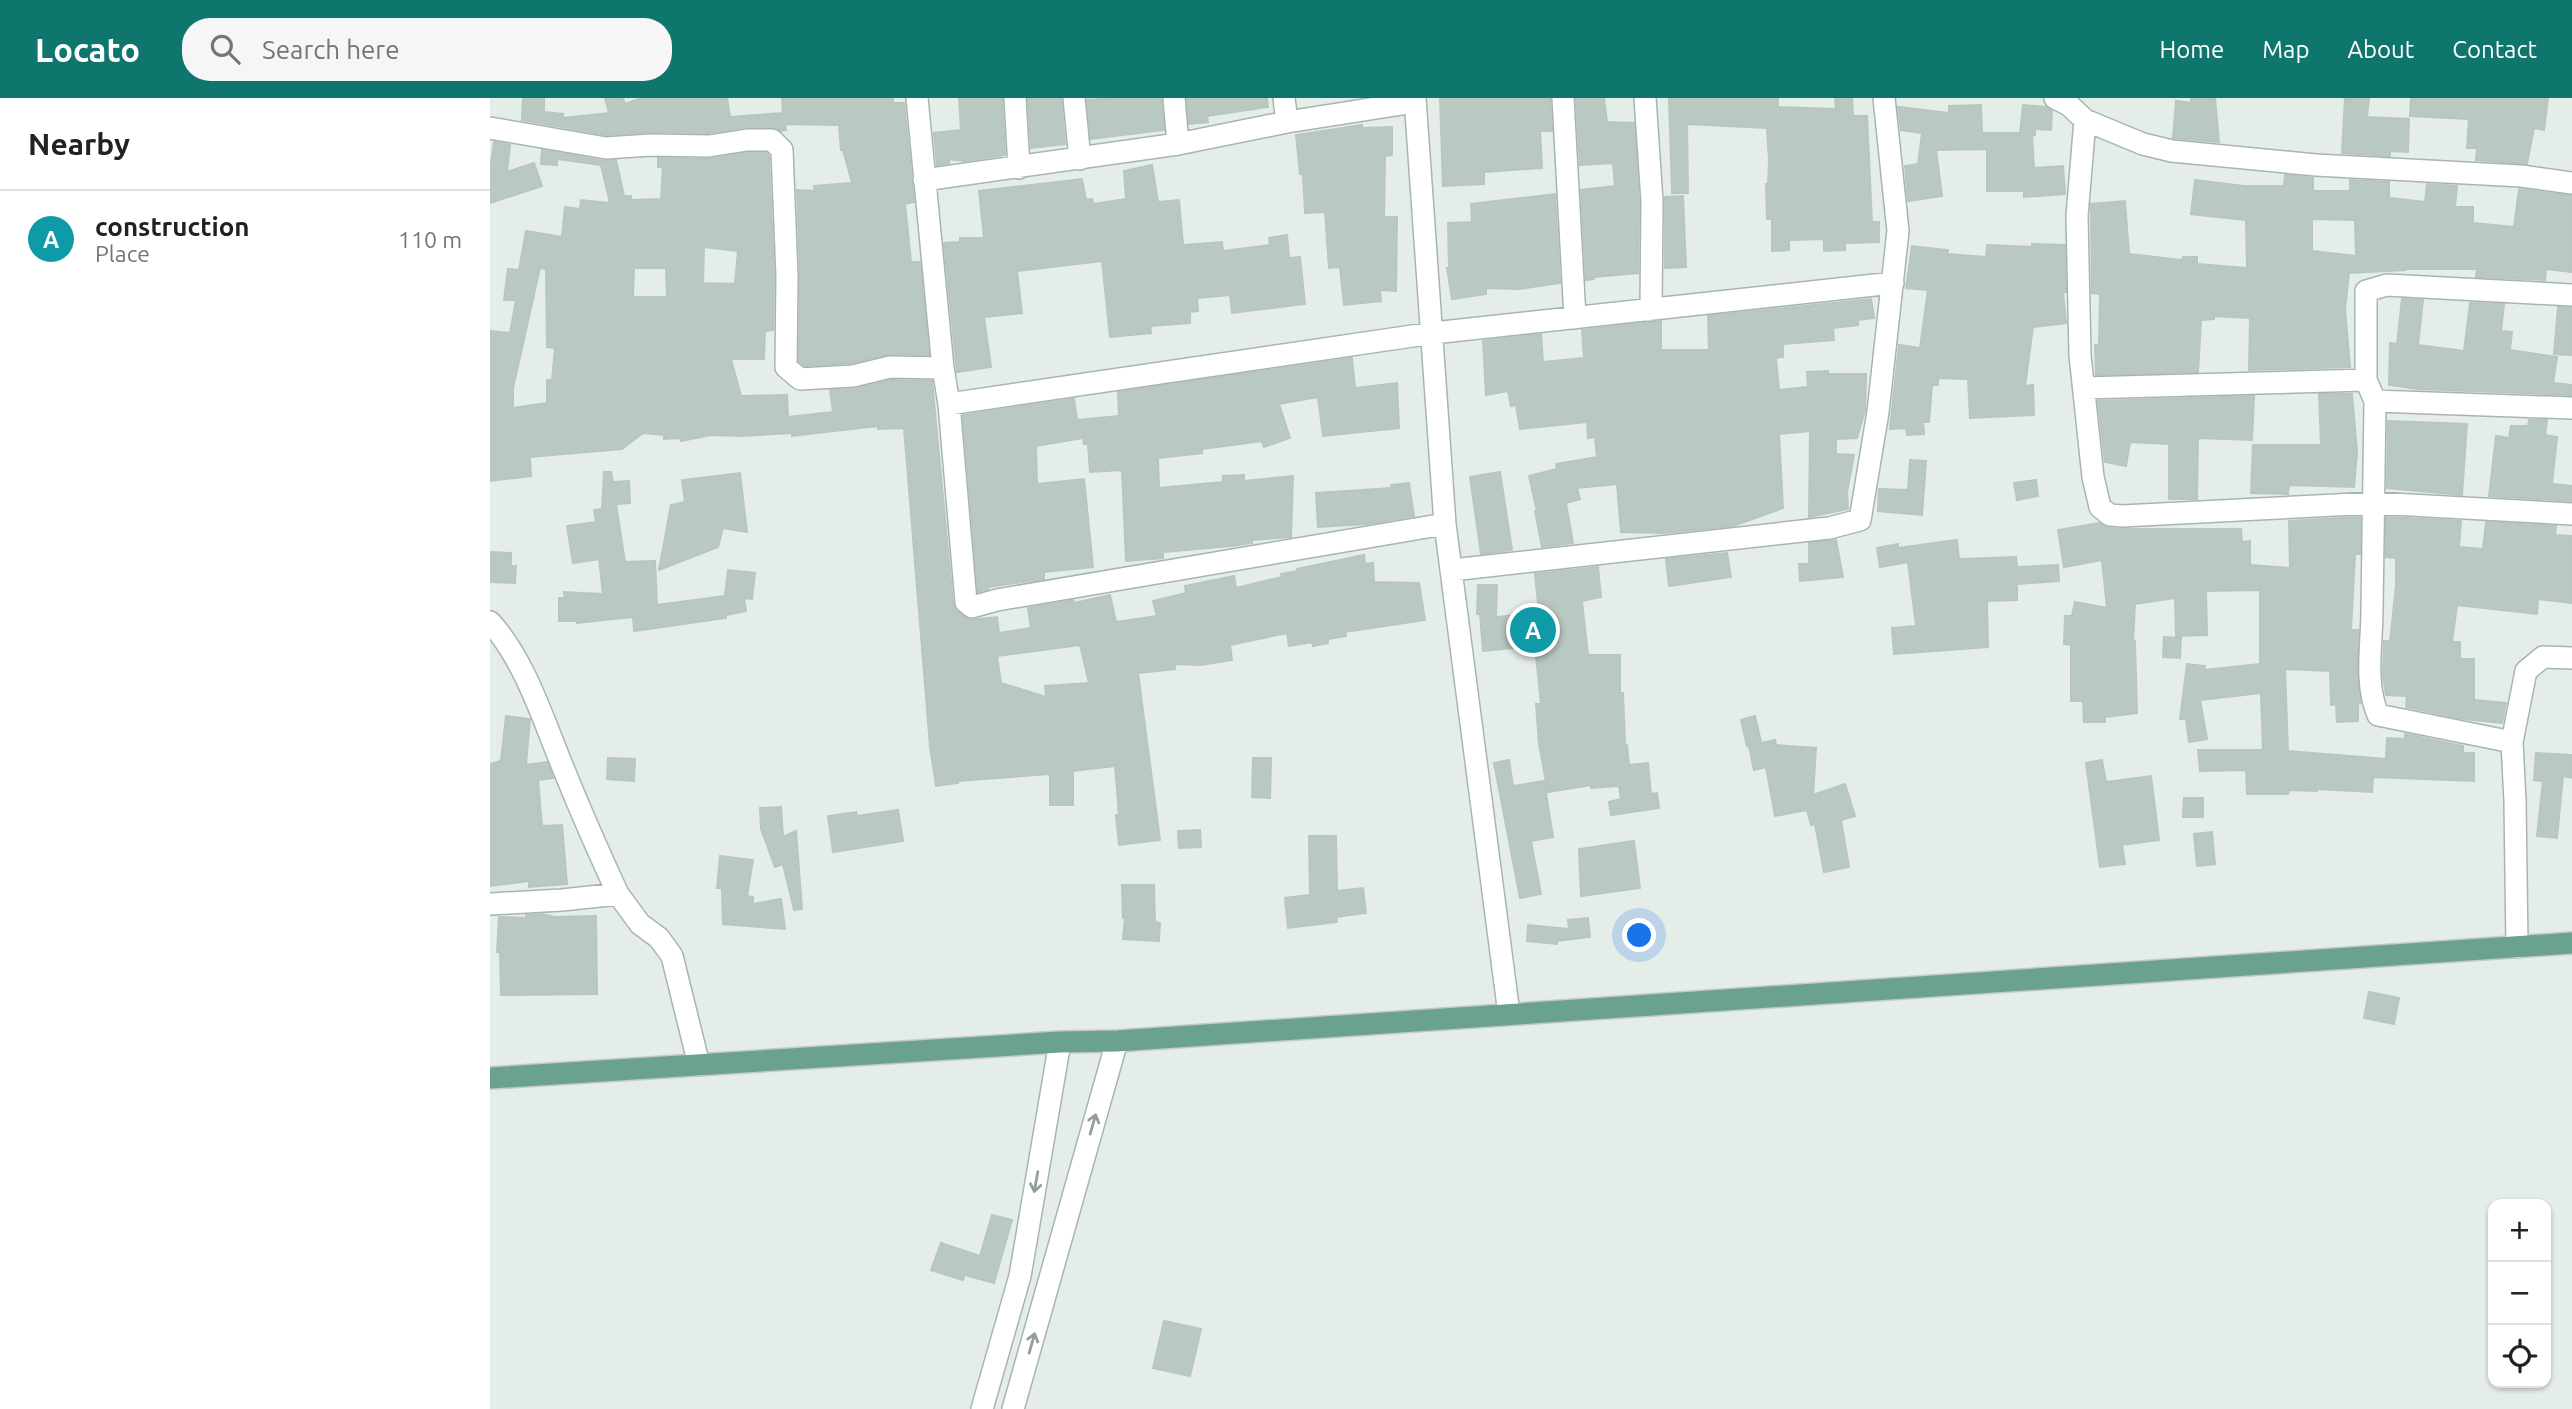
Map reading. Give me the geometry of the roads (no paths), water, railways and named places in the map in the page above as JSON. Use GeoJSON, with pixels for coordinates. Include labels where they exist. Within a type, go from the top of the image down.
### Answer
{"type":"FeatureCollection","features":[{"type":"Feature","properties":{"kind":"main road"},"geometry":{"type":"LineString","coordinates":[[490,1078],[1060,1042],[1117,1041],[2572,943]]}},
{"type":"Feature","properties":{"kind":"street"},"geometry":{"type":"LineString","coordinates":[[917,98],[943,368],[949,404],[964,593],[966,602],[972,607],[1010,598],[1445,524]]}},
{"type":"Feature","properties":{"kind":"street"},"geometry":{"type":"LineString","coordinates":[[1015,98],[1019,168]]}},
{"type":"Feature","properties":{"kind":"street"},"geometry":{"type":"LineString","coordinates":[[1073,98],[1080,159]]}},
{"type":"Feature","properties":{"kind":"street"},"geometry":{"type":"LineString","coordinates":[[1174,98],[1178,144]]}},
{"type":"Feature","properties":{"kind":"street"},"geometry":{"type":"LineString","coordinates":[[1284,98],[1287,122]]}},
{"type":"Feature","properties":{"kind":"street"},"geometry":{"type":"LineString","coordinates":[[1563,98],[1575,318]]}},
{"type":"Feature","properties":{"kind":"street"},"geometry":{"type":"LineString","coordinates":[[1645,98],[1652,201],[1651,310]]}},
{"type":"Feature","properties":{"kind":"street"},"geometry":{"type":"LineString","coordinates":[[1452,570],[1829,528],[1860,520],[1878,412],[1898,231],[1884,98]]}},
{"type":"Feature","properties":{"kind":"street"},"geometry":{"type":"LineString","coordinates":[[2055,98],[2069,105],[2085,120],[2143,144],[2172,151],[2316,165],[2521,176],[2572,183]]}},
{"type":"Feature","properties":{"kind":"street"},"geometry":{"type":"LineString","coordinates":[[924,180],[1178,144],[1415,100],[1445,524],[1509,1014]]}},
{"type":"Feature","properties":{"kind":"street"},"geometry":{"type":"LineString","coordinates":[[2085,120],[2077,216],[2080,355],[2093,477],[2100,507],[2110,514],[2122,516],[2374,503],[2572,514]]}},
{"type":"Feature","properties":{"kind":"street"},"geometry":{"type":"LineString","coordinates":[[490,128],[606,148],[651,145],[709,146],[747,139],[772,140],[782,150],[787,276],[786,367],[800,379],[853,376],[890,367],[943,368]]}},
{"type":"Feature","properties":{"kind":"street"},"geometry":{"type":"LineString","coordinates":[[949,404],[1433,333],[1893,283]]}},
{"type":"Feature","properties":{"kind":"street"},"geometry":{"type":"LineString","coordinates":[[2512,742],[2378,715],[2371,698],[2369,679],[2375,401],[2366,380],[2366,291],[2387,285],[2572,295]]}},
{"type":"Feature","properties":{"kind":"street"},"geometry":{"type":"LineString","coordinates":[[2085,388],[2366,380]]}},
{"type":"Feature","properties":{"kind":"street"},"geometry":{"type":"LineString","coordinates":[[2375,401],[2572,408]]}},
{"type":"Feature","properties":{"kind":"street"},"geometry":{"type":"LineString","coordinates":[[490,622],[505,638],[533,697],[582,816],[618,894],[640,924],[659,938],[672,956],[699,1065]]}},
{"type":"Feature","properties":{"kind":"street"},"geometry":{"type":"LineString","coordinates":[[2517,947],[2512,742],[2526,671],[2543,657],[2572,659]]}},
{"type":"Feature","properties":{"kind":"street"},"geometry":{"type":"LineString","coordinates":[[490,904],[618,894]]}},
{"type":"Feature","properties":{"kind":"street"},"geometry":{"type":"LineString","coordinates":[[1013,1409],[1117,1041]]}},
{"type":"Feature","properties":{"kind":"street"},"geometry":{"type":"LineString","coordinates":[[982,1409],[1020,1276],[1060,1042]]}},
{"type":"Feature","properties":{"kind":"place","name":"construction"},"geometry":{"type":"Point","coordinates":[1533,630]}}]}
